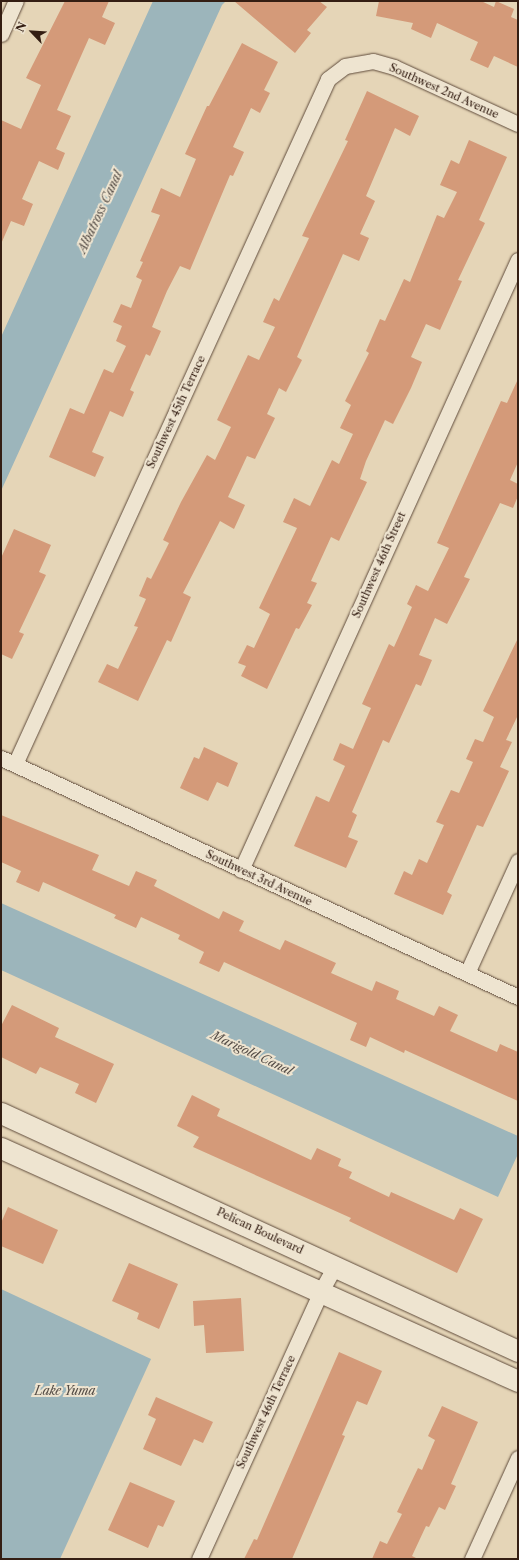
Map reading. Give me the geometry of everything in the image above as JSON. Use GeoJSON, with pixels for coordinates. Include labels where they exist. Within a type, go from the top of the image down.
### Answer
{"type":"FeatureCollection","features":[{"type":"Feature","properties":{"kind":"street"},"geometry":{"type":"LineString","coordinates":[[1,34],[16,1]]}},
{"type":"Feature","properties":{"kind":"street","name":"Southwest 2nd Avenue"},"geometry":{"type":"LineString","coordinates":[[345,66],[373,61],[394,67],[518,124]]}},
{"type":"Feature","properties":{"kind":"street","name":"Southwest 45th Terrace"},"geometry":{"type":"LineString","coordinates":[[15,764],[328,80],[345,66]]}},
{"type":"Feature","properties":{"kind":"street","name":"Southwest 46th Street"},"geometry":{"type":"LineString","coordinates":[[241,870],[518,260]]}},
{"type":"Feature","properties":{"kind":"street","name":"Southwest 3rd Avenue"},"geometry":{"type":"LineString","coordinates":[[1,758],[518,997]]}},
{"type":"Feature","properties":{"kind":"street"},"geometry":{"type":"LineString","coordinates":[[467,974],[518,861]]}},
{"type":"Feature","properties":{"kind":"street","name":"Pelican Boulevard"},"geometry":{"type":"LineString","coordinates":[[1,1113],[518,1351]]}},
{"type":"Feature","properties":{"kind":"street"},"geometry":{"type":"LineString","coordinates":[[1,1148],[518,1381]]}},
{"type":"Feature","properties":{"kind":"street","name":"Southwest 46th Terrace"},"geometry":{"type":"LineString","coordinates":[[199,1559],[320,1293],[335,1266]]}},
{"type":"Feature","properties":{"kind":"street"},"geometry":{"type":"LineString","coordinates":[[472,1559],[518,1458]]}},
{"type":"Feature","properties":{"kind":"water","name":"Albatross Canal"},"geometry":{"type":"Polygon","coordinates":[[[153,1],[226,1],[222,5],[1,491],[1,337],[153,1]]]}},
{"type":"Feature","properties":{"kind":"water","name":"Marigold Canal"},"geometry":{"type":"Polygon","coordinates":[[[1,903],[518,1136],[518,1154],[498,1197],[1,970],[1,903]]]}},
{"type":"Feature","properties":{"kind":"water","name":"Lake Yuma"},"geometry":{"type":"Polygon","coordinates":[[[1,1289],[151,1359],[60,1559],[1,1559],[1,1289]]]}},
{"type":"Feature","properties":{"kind":"building"},"geometry":{"type":"Polygon","coordinates":[[[65,1],[109,1],[102,17],[115,23],[105,45],[89,38],[57,110],[71,116],[56,149],[65,153],[58,170],[39,161],[22,199],[33,204],[24,226],[11,221],[1,244],[1,120],[21,129],[41,85],[26,78],[65,1]]]}},
{"type":"Feature","properties":{"kind":"building"},"geometry":{"type":"Polygon","coordinates":[[[234,1],[319,1],[327,7],[307,30],[311,33],[295,53],[234,1]]]}},
{"type":"Feature","properties":{"kind":"building"},"geometry":{"type":"Polygon","coordinates":[[[379,1],[481,1],[494,7],[496,1],[514,9],[511,17],[518,20],[518,67],[494,56],[488,68],[470,60],[478,42],[437,23],[431,38],[411,29],[413,23],[376,16],[379,1]]]}},
{"type":"Feature","properties":{"kind":"building"},"geometry":{"type":"Polygon","coordinates":[[[242,43],[278,62],[264,90],[270,93],[260,113],[251,108],[233,147],[244,152],[233,176],[230,175],[190,270],[180,266],[167,291],[152,327],[161,331],[150,356],[146,354],[130,390],[134,392],[123,417],[110,411],[92,452],[104,457],[95,477],[49,457],[70,408],[84,414],[104,369],[113,373],[126,346],[116,341],[122,326],[113,322],[121,304],[131,308],[142,280],[136,277],[143,262],[140,261],[160,215],[151,212],[161,188],[180,197],[196,159],[185,154],[207,106],[209,106],[242,43]]]}},
{"type":"Feature","properties":{"kind":"building"},"geometry":{"type":"Polygon","coordinates":[[[367,91],[419,116],[410,136],[395,128],[366,196],[375,201],[360,234],[369,238],[359,261],[343,254],[297,357],[302,360],[286,392],[279,388],[267,414],[275,418],[255,459],[247,456],[228,497],[245,505],[234,529],[220,521],[183,593],[191,597],[171,642],[167,640],[138,701],[98,682],[107,664],[118,669],[138,627],[134,626],[146,599],[139,596],[147,577],[151,579],[169,543],[163,540],[181,502],[207,455],[215,460],[231,427],[217,420],[248,355],[259,360],[275,327],[263,322],[274,298],[279,301],[309,238],[302,236],[348,141],[345,140],[367,91]]]}},
{"type":"Feature","properties":{"kind":"building"},"geometry":{"type":"Polygon","coordinates":[[[469,140],[507,157],[479,220],[485,223],[458,280],[462,281],[440,330],[426,324],[411,357],[422,362],[411,388],[393,424],[385,420],[366,461],[360,479],[367,482],[339,541],[331,537],[311,581],[317,583],[307,603],[312,605],[299,629],[296,628],[267,689],[241,676],[246,666],[238,663],[247,645],[254,648],[270,614],[259,608],[297,528],[283,522],[294,498],[310,506],[332,460],[339,464],[353,434],[340,428],[351,405],[345,401],[369,353],[366,351],[380,319],[385,321],[404,279],[410,282],[437,215],[444,218],[457,192],[440,185],[451,160],[459,164],[469,140]]]}},
{"type":"Feature","properties":{"kind":"building"},"geometry":{"type":"Polygon","coordinates":[[[518,379],[518,462],[510,480],[518,484],[518,496],[513,508],[500,503],[464,577],[470,579],[447,624],[435,618],[419,655],[432,660],[421,686],[416,684],[389,743],[383,740],[352,812],[357,815],[348,837],[358,841],[346,868],[294,846],[316,796],[329,802],[345,766],[333,760],[340,743],[353,749],[371,708],[362,704],[389,644],[394,647],[412,607],[407,604],[416,585],[428,591],[449,548],[437,543],[501,401],[507,403],[518,379]]]}},
{"type":"Feature","properties":{"kind":"building"},"geometry":{"type":"Polygon","coordinates":[[[14,529],[51,545],[39,572],[46,575],[19,632],[24,634],[12,659],[1,654],[1,558],[14,529]]]}},
{"type":"Feature","properties":{"kind":"building"},"geometry":{"type":"Polygon","coordinates":[[[518,638],[518,715],[506,740],[512,742],[500,767],[509,771],[483,827],[477,825],[447,892],[452,895],[443,915],[394,894],[404,871],[412,875],[419,859],[427,863],[444,825],[436,822],[451,790],[459,793],[473,762],[466,759],[475,739],[483,742],[494,717],[483,711],[518,638]]]}},
{"type":"Feature","properties":{"kind":"building"},"geometry":{"type":"Polygon","coordinates":[[[204,747],[238,763],[228,787],[217,782],[208,801],[180,788],[194,757],[199,759],[204,747]]]}},
{"type":"Feature","properties":{"kind":"building"},"geometry":{"type":"Polygon","coordinates":[[[1,815],[99,855],[92,870],[129,886],[136,871],[157,880],[154,886],[219,919],[223,911],[244,921],[239,931],[280,950],[285,940],[336,963],[331,973],[372,991],[376,981],[399,991],[396,999],[434,1016],[439,1006],[458,1015],[450,1031],[497,1052],[500,1044],[518,1052],[518,1101],[405,1050],[404,1053],[370,1037],[366,1047],[350,1040],[357,1023],[224,962],[219,972],[199,963],[204,952],[178,939],[180,935],[141,917],[136,928],[114,918],[116,915],[43,882],[39,892],[16,882],[21,871],[1,862],[1,815]]]}},
{"type":"Feature","properties":{"kind":"building"},"geometry":{"type":"Polygon","coordinates":[[[12,1005],[59,1028],[55,1037],[114,1064],[96,1103],[75,1093],[79,1084],[40,1067],[36,1074],[1,1057],[1,1026],[12,1005]]]}},
{"type":"Feature","properties":{"kind":"building"},"geometry":{"type":"Polygon","coordinates":[[[192,1095],[220,1109],[217,1116],[311,1160],[317,1148],[341,1159],[338,1166],[352,1172],[349,1178],[389,1197],[391,1192],[454,1220],[460,1208],[483,1219],[457,1273],[349,1221],[351,1218],[193,1147],[199,1137],[177,1126],[192,1095]]]}},
{"type":"Feature","properties":{"kind":"building"},"geometry":{"type":"Polygon","coordinates":[[[8,1207],[58,1230],[43,1264],[1,1246],[1,1223],[8,1207]]]}},
{"type":"Feature","properties":{"kind":"building"},"geometry":{"type":"Polygon","coordinates":[[[129,1263],[178,1284],[159,1329],[137,1319],[139,1313],[112,1301],[129,1263]]]}},
{"type":"Feature","properties":{"kind":"building"},"geometry":{"type":"Polygon","coordinates":[[[241,1298],[244,1351],[206,1353],[204,1325],[194,1326],[193,1301],[241,1298]]]}},
{"type":"Feature","properties":{"kind":"building"},"geometry":{"type":"Polygon","coordinates":[[[339,1352],[382,1371],[367,1405],[357,1401],[342,1435],[345,1436],[292,1559],[244,1559],[254,1539],[257,1540],[339,1352]]]}},
{"type":"Feature","properties":{"kind":"building"},"geometry":{"type":"Polygon","coordinates":[[[156,1397],[213,1422],[203,1443],[194,1439],[181,1466],[143,1449],[156,1419],[148,1415],[156,1397]]]}},
{"type":"Feature","properties":{"kind":"building"},"geometry":{"type":"Polygon","coordinates":[[[442,1406],[478,1422],[451,1484],[456,1486],[445,1510],[439,1507],[429,1527],[426,1526],[412,1556],[418,1559],[372,1559],[380,1541],[387,1544],[402,1514],[397,1512],[418,1468],[422,1470],[435,1440],[428,1436],[442,1406]]]}},
{"type":"Feature","properties":{"kind":"building"},"geometry":{"type":"Polygon","coordinates":[[[130,1482],[175,1501],[163,1527],[158,1525],[148,1548],[108,1530],[130,1482]]]}}]}
